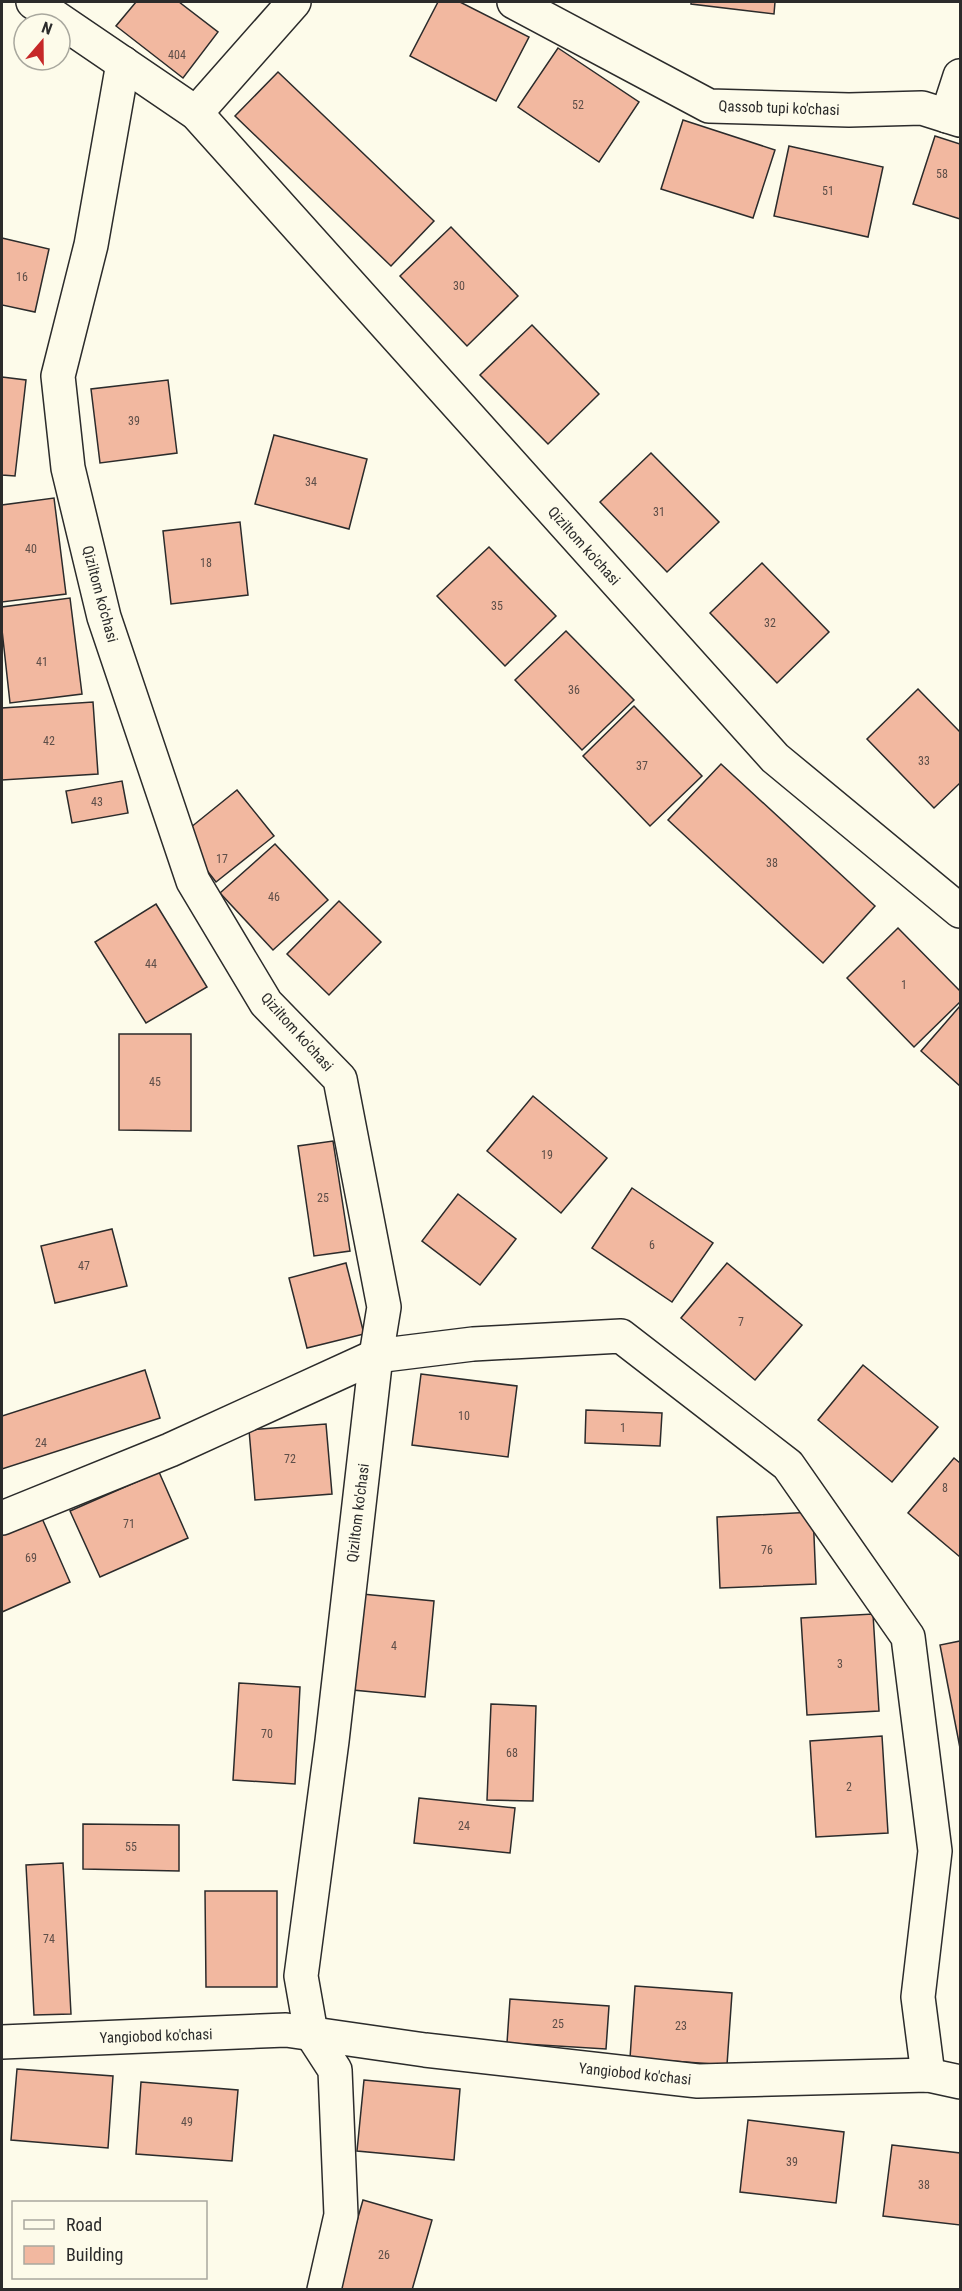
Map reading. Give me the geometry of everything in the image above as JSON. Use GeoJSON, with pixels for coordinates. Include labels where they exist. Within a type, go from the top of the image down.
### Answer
{"type":"FeatureCollection","features":[{"type":"Feature","properties":{"kind":"street","name":"Qiziltom ko'chasi"},"geometry":{"type":"LineString","coordinates":[[33,2],[196,112],[775,758],[960,911]]}},
{"type":"Feature","properties":{"kind":"street"},"geometry":{"type":"LineString","coordinates":[[196,112],[294,2]]}},
{"type":"Feature","properties":{"kind":"street","name":"Qassob tupi ko'chasi"},"geometry":{"type":"LineString","coordinates":[[514,2],[709,106],[849,110],[922,108],[954,118]]}},
{"type":"Feature","properties":{"kind":"street","name":"Qiziltom ko'chasi"},"geometry":{"type":"LineString","coordinates":[[123,63],[91,246],[58,376],[69,468],[104,617],[193,881],[266,1003],[340,1079],[384,1307],[376,1356],[332,1741],[301,1976],[310,2033]]}},
{"type":"Feature","properties":{"kind":"street"},"geometry":{"type":"LineString","coordinates":[[954,118],[960,76]]}},
{"type":"Feature","properties":{"kind":"street"},"geometry":{"type":"LineString","coordinates":[[2,1518],[170,1450],[376,1356],[473,1344],[621,1336],[788,1465],[908,1637],[935,1851],[918,1997],[928,2075]]}},
{"type":"Feature","properties":{"kind":"street","name":"Yangiobod ko'chasi"},"geometry":{"type":"LineString","coordinates":[[2,2042],[286,2030],[425,2050],[698,2081],[928,2075],[960,2082]]}},
{"type":"Feature","properties":{"kind":"street"},"geometry":{"type":"LineString","coordinates":[[310,2033],[335,2070],[342,2215],[324,2289]]}},
{"type":"Feature","properties":{"kind":"building"},"geometry":{"type":"Polygon","coordinates":[[[136,2],[179,2],[218,32],[183,78],[116,26],[136,2]]]}},
{"type":"Feature","properties":{"kind":"building"},"geometry":{"type":"Polygon","coordinates":[[[438,2],[460,2],[529,37],[496,101],[410,56],[438,2]]]}},
{"type":"Feature","properties":{"kind":"building"},"geometry":{"type":"Polygon","coordinates":[[[691,2],[775,2],[774,14],[691,4],[691,2]]]}},
{"type":"Feature","properties":{"kind":"building"},"geometry":{"type":"Polygon","coordinates":[[[558,48],[639,102],[599,162],[518,107],[558,48]]]}},
{"type":"Feature","properties":{"kind":"building"},"geometry":{"type":"Polygon","coordinates":[[[278,72],[434,221],[391,266],[235,116],[278,72]]]}},
{"type":"Feature","properties":{"kind":"building"},"geometry":{"type":"Polygon","coordinates":[[[683,120],[775,150],[753,218],[661,189],[683,120]]]}},
{"type":"Feature","properties":{"kind":"building"},"geometry":{"type":"Polygon","coordinates":[[[935,136],[960,144],[960,219],[913,204],[935,136]]]}},
{"type":"Feature","properties":{"kind":"building"},"geometry":{"type":"Polygon","coordinates":[[[789,146],[883,167],[868,237],[774,216],[789,146]]]}},
{"type":"Feature","properties":{"kind":"building"},"geometry":{"type":"Polygon","coordinates":[[[451,227],[518,296],[467,346],[400,276],[451,227]]]}},
{"type":"Feature","properties":{"kind":"building"},"geometry":{"type":"Polygon","coordinates":[[[2,238],[49,249],[35,312],[2,305],[2,238]]]}},
{"type":"Feature","properties":{"kind":"building"},"geometry":{"type":"Polygon","coordinates":[[[532,325],[599,394],[548,444],[480,375],[532,325]]]}},
{"type":"Feature","properties":{"kind":"building"},"geometry":{"type":"Polygon","coordinates":[[[2,377],[26,380],[15,476],[2,475],[2,377]]]}},
{"type":"Feature","properties":{"kind":"building"},"geometry":{"type":"Polygon","coordinates":[[[168,380],[177,453],[100,463],[91,389],[168,380]]]}},
{"type":"Feature","properties":{"kind":"building"},"geometry":{"type":"Polygon","coordinates":[[[274,435],[367,459],[349,529],[255,504],[274,435]]]}},
{"type":"Feature","properties":{"kind":"building"},"geometry":{"type":"Polygon","coordinates":[[[651,453],[719,522],[667,572],[600,502],[651,453]]]}},
{"type":"Feature","properties":{"kind":"building"},"geometry":{"type":"Polygon","coordinates":[[[54,498],[66,594],[2,602],[2,505],[54,498]]]}},
{"type":"Feature","properties":{"kind":"building"},"geometry":{"type":"Polygon","coordinates":[[[240,522],[248,595],[171,604],[163,531],[240,522]]]}},
{"type":"Feature","properties":{"kind":"building"},"geometry":{"type":"Polygon","coordinates":[[[489,547],[556,616],[505,666],[437,596],[489,547]]]}},
{"type":"Feature","properties":{"kind":"building"},"geometry":{"type":"Polygon","coordinates":[[[762,563],[829,632],[777,683],[710,613],[762,563]]]}},
{"type":"Feature","properties":{"kind":"building"},"geometry":{"type":"Polygon","coordinates":[[[70,598],[82,694],[10,703],[2,630],[2,607],[70,598]]]}},
{"type":"Feature","properties":{"kind":"building"},"geometry":{"type":"Polygon","coordinates":[[[566,631],[634,700],[582,750],[515,680],[566,631]]]}},
{"type":"Feature","properties":{"kind":"building"},"geometry":{"type":"Polygon","coordinates":[[[918,689],[960,732],[960,783],[934,808],[867,739],[918,689]]]}},
{"type":"Feature","properties":{"kind":"building"},"geometry":{"type":"Polygon","coordinates":[[[93,702],[98,774],[2,780],[2,708],[93,702]]]}},
{"type":"Feature","properties":{"kind":"building"},"geometry":{"type":"Polygon","coordinates":[[[634,706],[702,776],[650,826],[583,756],[634,706]]]}},
{"type":"Feature","properties":{"kind":"building"},"geometry":{"type":"Polygon","coordinates":[[[721,764],[875,906],[823,963],[668,820],[721,764]]]}},
{"type":"Feature","properties":{"kind":"building"},"geometry":{"type":"Polygon","coordinates":[[[122,781],[128,813],[72,823],[66,791],[122,781]]]}},
{"type":"Feature","properties":{"kind":"building"},"geometry":{"type":"Polygon","coordinates":[[[237,790],[274,836],[216,882],[180,836],[237,790]]]}},
{"type":"Feature","properties":{"kind":"building"},"geometry":{"type":"Polygon","coordinates":[[[275,844],[328,900],[273,950],[220,893],[275,844]]]}},
{"type":"Feature","properties":{"kind":"building"},"geometry":{"type":"Polygon","coordinates":[[[339,901],[381,942],[329,995],[287,954],[339,901]]]}},
{"type":"Feature","properties":{"kind":"building"},"geometry":{"type":"Polygon","coordinates":[[[156,904],[207,987],[146,1023],[95,942],[156,904]]]}},
{"type":"Feature","properties":{"kind":"building"},"geometry":{"type":"Polygon","coordinates":[[[898,928],[960,991],[960,1002],[914,1047],[847,978],[898,928]]]}},
{"type":"Feature","properties":{"kind":"building"},"geometry":{"type":"Polygon","coordinates":[[[960,1006],[960,1086],[921,1051],[960,1006]]]}},
{"type":"Feature","properties":{"kind":"building"},"geometry":{"type":"Polygon","coordinates":[[[119,1034],[191,1034],[191,1131],[119,1130],[119,1034]]]}},
{"type":"Feature","properties":{"kind":"building"},"geometry":{"type":"Polygon","coordinates":[[[533,1096],[607,1158],[561,1213],[487,1151],[533,1096]]]}},
{"type":"Feature","properties":{"kind":"building"},"geometry":{"type":"Polygon","coordinates":[[[333,1141],[350,1251],[314,1256],[298,1146],[333,1141]]]}},
{"type":"Feature","properties":{"kind":"building"},"geometry":{"type":"Polygon","coordinates":[[[632,1188],[713,1243],[672,1302],[592,1248],[632,1188]]]}},
{"type":"Feature","properties":{"kind":"building"},"geometry":{"type":"Polygon","coordinates":[[[458,1194],[516,1239],[480,1285],[422,1241],[458,1194]]]}},
{"type":"Feature","properties":{"kind":"building"},"geometry":{"type":"Polygon","coordinates":[[[112,1229],[127,1286],[55,1303],[41,1246],[112,1229]]]}},
{"type":"Feature","properties":{"kind":"building"},"geometry":{"type":"Polygon","coordinates":[[[346,1263],[364,1334],[307,1348],[289,1278],[346,1263]]]}},
{"type":"Feature","properties":{"kind":"building"},"geometry":{"type":"Polygon","coordinates":[[[727,1263],[802,1325],[755,1380],[681,1318],[727,1263]]]}},
{"type":"Feature","properties":{"kind":"building"},"geometry":{"type":"Polygon","coordinates":[[[863,1365],[938,1427],[892,1482],[818,1420],[863,1365]]]}},
{"type":"Feature","properties":{"kind":"building"},"geometry":{"type":"Polygon","coordinates":[[[145,1370],[160,1418],[2,1469],[2,1416],[145,1370]]]}},
{"type":"Feature","properties":{"kind":"building"},"geometry":{"type":"Polygon","coordinates":[[[421,1374],[517,1386],[508,1457],[412,1445],[421,1374]]]}},
{"type":"Feature","properties":{"kind":"building"},"geometry":{"type":"Polygon","coordinates":[[[586,1410],[662,1413],[660,1446],[585,1443],[586,1410]]]}},
{"type":"Feature","properties":{"kind":"building"},"geometry":{"type":"Polygon","coordinates":[[[326,1424],[332,1494],[255,1500],[249,1430],[326,1424]]]}},
{"type":"Feature","properties":{"kind":"building"},"geometry":{"type":"Polygon","coordinates":[[[954,1458],[960,1463],[960,1557],[908,1513],[954,1458]]]}},
{"type":"Feature","properties":{"kind":"building"},"geometry":{"type":"Polygon","coordinates":[[[159,1472],[188,1538],[100,1577],[70,1511],[159,1472]]]}},
{"type":"Feature","properties":{"kind":"building"},"geometry":{"type":"Polygon","coordinates":[[[813,1512],[816,1584],[720,1588],[717,1517],[813,1512]]]}},
{"type":"Feature","properties":{"kind":"building"},"geometry":{"type":"Polygon","coordinates":[[[41,1516],[70,1582],[2,1612],[2,1534],[41,1516]]]}},
{"type":"Feature","properties":{"kind":"building"},"geometry":{"type":"Polygon","coordinates":[[[362,1594],[434,1601],[425,1697],[353,1690],[362,1594]]]}},
{"type":"Feature","properties":{"kind":"building"},"geometry":{"type":"Polygon","coordinates":[[[873,1614],[879,1711],[807,1715],[801,1618],[873,1614]]]}},
{"type":"Feature","properties":{"kind":"building"},"geometry":{"type":"Polygon","coordinates":[[[960,1641],[960,1748],[940,1645],[960,1641]]]}},
{"type":"Feature","properties":{"kind":"building"},"geometry":{"type":"Polygon","coordinates":[[[239,1683],[300,1687],[295,1784],[233,1780],[239,1683]]]}},
{"type":"Feature","properties":{"kind":"building"},"geometry":{"type":"Polygon","coordinates":[[[491,1704],[536,1706],[533,1801],[487,1800],[491,1704]]]}},
{"type":"Feature","properties":{"kind":"building"},"geometry":{"type":"Polygon","coordinates":[[[882,1736],[888,1833],[816,1837],[810,1741],[882,1736]]]}},
{"type":"Feature","properties":{"kind":"building"},"geometry":{"type":"Polygon","coordinates":[[[419,1798],[515,1808],[510,1853],[414,1843],[419,1798]]]}},
{"type":"Feature","properties":{"kind":"building"},"geometry":{"type":"Polygon","coordinates":[[[83,1824],[179,1825],[179,1871],[83,1869],[83,1824]]]}},
{"type":"Feature","properties":{"kind":"building"},"geometry":{"type":"Polygon","coordinates":[[[63,1863],[71,2014],[34,2015],[26,1865],[63,1863]]]}},
{"type":"Feature","properties":{"kind":"building"},"geometry":{"type":"Polygon","coordinates":[[[205,1891],[277,1891],[277,1987],[206,1987],[205,1891]]]}},
{"type":"Feature","properties":{"kind":"building"},"geometry":{"type":"Polygon","coordinates":[[[635,1986],[732,1993],[727,2065],[630,2058],[635,1986]]]}},
{"type":"Feature","properties":{"kind":"building"},"geometry":{"type":"Polygon","coordinates":[[[510,1999],[609,2006],[606,2049],[507,2043],[510,1999]]]}},
{"type":"Feature","properties":{"kind":"building"},"geometry":{"type":"Polygon","coordinates":[[[17,2069],[113,2076],[108,2148],[11,2140],[17,2069]]]}},
{"type":"Feature","properties":{"kind":"building"},"geometry":{"type":"Polygon","coordinates":[[[364,2080],[460,2089],[454,2160],[357,2151],[364,2080]]]}},
{"type":"Feature","properties":{"kind":"building"},"geometry":{"type":"Polygon","coordinates":[[[141,2082],[238,2090],[232,2161],[136,2154],[141,2082]]]}},
{"type":"Feature","properties":{"kind":"building"},"geometry":{"type":"Polygon","coordinates":[[[748,2120],[844,2132],[836,2203],[740,2192],[748,2120]]]}},
{"type":"Feature","properties":{"kind":"building"},"geometry":{"type":"Polygon","coordinates":[[[892,2145],[960,2153],[960,2225],[883,2216],[892,2145]]]}},
{"type":"Feature","properties":{"kind":"building"},"geometry":{"type":"Polygon","coordinates":[[[363,2200],[432,2220],[412,2290],[337,2290],[363,2200]]]}}]}
